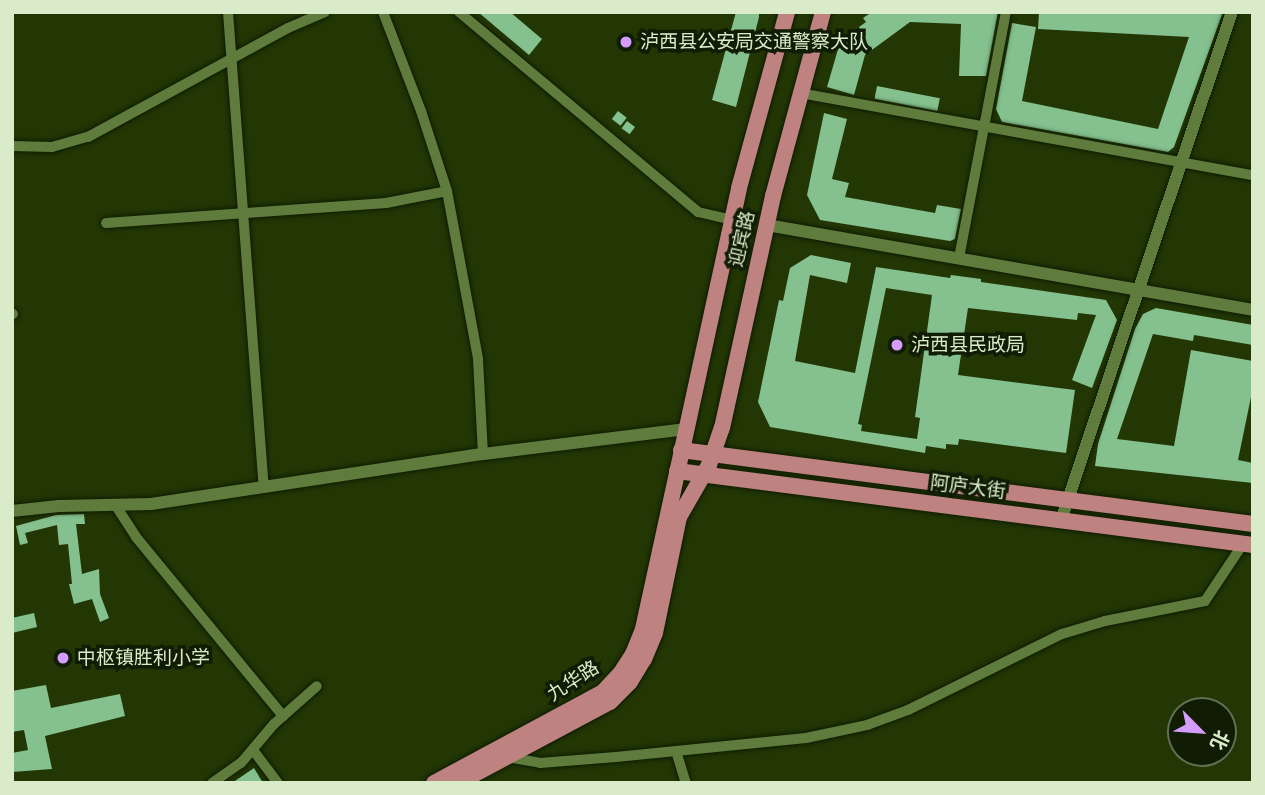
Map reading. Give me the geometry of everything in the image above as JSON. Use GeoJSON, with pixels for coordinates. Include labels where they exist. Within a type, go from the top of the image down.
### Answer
{"type":"FeatureCollection","features":[{"type":"Feature","properties":{"kind":"highway","name":"迎宾路"},"geometry":{"type":"LineString","coordinates":[[677,471],[732,220],[787,12]]}},
{"type":"Feature","properties":{"kind":"highway","name":"迎宾路"},"geometry":{"type":"LineString","coordinates":[[704,474],[726,412],[766,225],[823,12]]}},
{"type":"Feature","properties":{"kind":"highway"},"geometry":{"type":"LineString","coordinates":[[681,450],[1253,524]]}},
{"type":"Feature","properties":{"kind":"highway","name":"阿庐大街"},"geometry":{"type":"LineString","coordinates":[[677,471],[1248,545]]}},
{"type":"Feature","properties":{"kind":"highway","name":"九华路"},"geometry":{"type":"LineString","coordinates":[[434,783],[579,707],[603,692],[620,674],[643,629],[677,471]]}},
{"type":"Feature","properties":{"kind":"highway","name":"九华路"},"geometry":{"type":"LineString","coordinates":[[458,783],[584,718],[610,702],[630,682],[655,633],[679,517],[704,474]]}},
{"type":"Feature","properties":{"kind":"street"},"geometry":{"type":"LineString","coordinates":[[228,12],[264,487]]}},
{"type":"Feature","properties":{"kind":"street"},"geometry":{"type":"LineString","coordinates":[[12,145],[52,147],[88,137],[288,28],[325,12]]}},
{"type":"Feature","properties":{"kind":"street"},"geometry":{"type":"LineString","coordinates":[[383,12],[447,191],[478,359],[483,454]]}},
{"type":"Feature","properties":{"kind":"street"},"geometry":{"type":"LineString","coordinates":[[459,12],[698,212],[732,220]]}},
{"type":"Feature","properties":{"kind":"street"},"geometry":{"type":"LineString","coordinates":[[959,258],[1006,12]]}},
{"type":"Feature","properties":{"kind":"street"},"geometry":{"type":"LineString","coordinates":[[1061,520],[1232,12]]}},
{"type":"Feature","properties":{"kind":"street"},"geometry":{"type":"LineString","coordinates":[[800,93],[1253,175]]}},
{"type":"Feature","properties":{"kind":"street"},"geometry":{"type":"LineString","coordinates":[[106,223],[386,204],[447,191]]}},
{"type":"Feature","properties":{"kind":"street"},"geometry":{"type":"LineString","coordinates":[[766,225],[1253,310]]}},
{"type":"Feature","properties":{"kind":"street"},"geometry":{"type":"LineString","coordinates":[[12,511],[59,506],[151,504],[483,454],[686,429]]}},
{"type":"Feature","properties":{"kind":"street"},"geometry":{"type":"LineString","coordinates":[[116,506],[136,537],[283,716]]}},
{"type":"Feature","properties":{"kind":"street"},"geometry":{"type":"LineString","coordinates":[[506,757],[540,763],[676,751],[806,738],[884,720],[1062,634],[1105,621],[1205,601],[1248,545]]}},
{"type":"Feature","properties":{"kind":"street"},"geometry":{"type":"LineString","coordinates":[[212,783],[241,763],[283,716],[317,686]]}},
{"type":"Feature","properties":{"kind":"street"},"geometry":{"type":"LineString","coordinates":[[253,750],[278,783]]}},
{"type":"Feature","properties":{"kind":"street"},"geometry":{"type":"LineString","coordinates":[[676,751],[685,783]]}},
{"type":"Feature","properties":{"kind":"building"},"geometry":{"type":"Polygon","coordinates":[[[478,12],[510,12],[542,39],[529,55],[478,12]]]}},
{"type":"Feature","properties":{"kind":"building"},"geometry":{"type":"Polygon","coordinates":[[[736,12],[759,12],[759,17],[736,107],[712,100],[736,12]]]}},
{"type":"Feature","properties":{"kind":"building"},"geometry":{"type":"Polygon","coordinates":[[[872,12],[998,12],[986,76],[959,76],[961,24],[910,22],[865,55],[854,95],[827,87],[841,39],[861,31],[859,27],[866,22],[863,18],[872,12]]]}},
{"type":"Feature","properties":{"kind":"building"},"geometry":{"type":"Polygon","coordinates":[[[1039,12],[1223,12],[1174,147],[1168,152],[1002,122],[996,109],[1012,23],[1036,27],[1022,101],[1158,129],[1189,37],[1038,29],[1039,12]]]}},
{"type":"Feature","properties":{"kind":"building"},"geometry":{"type":"Polygon","coordinates":[[[877,86],[940,98],[937,111],[875,99],[877,86]]]}},
{"type":"Feature","properties":{"kind":"building"},"geometry":{"type":"Polygon","coordinates":[[[618,111],[627,118],[621,126],[612,119],[618,111]]]}},
{"type":"Feature","properties":{"kind":"building"},"geometry":{"type":"Polygon","coordinates":[[[824,113],[847,119],[832,179],[849,183],[845,197],[935,213],[937,205],[961,209],[955,239],[950,241],[820,220],[807,195],[824,113]]]}},
{"type":"Feature","properties":{"kind":"building"},"geometry":{"type":"Polygon","coordinates":[[[627,121],[635,127],[630,134],[622,128],[627,121]]]}},
{"type":"Feature","properties":{"kind":"building"},"geometry":{"type":"Polygon","coordinates":[[[811,255],[851,263],[847,283],[810,275],[795,361],[855,373],[876,267],[950,278],[951,275],[981,279],[981,282],[1106,300],[1117,320],[1092,388],[1072,380],[1096,315],[1078,313],[1077,320],[968,308],[958,375],[1075,390],[1066,453],[959,439],[958,445],[946,444],[946,449],[926,446],[925,453],[770,427],[758,402],[779,300],[783,301],[790,268],[811,255]],[[886,288],[858,424],[862,425],[861,431],[917,439],[920,418],[915,417],[932,295],[886,288]]]}},
{"type":"Feature","properties":{"kind":"building"},"geometry":{"type":"Polygon","coordinates":[[[1156,308],[1253,325],[1253,345],[1194,335],[1193,341],[1153,334],[1117,439],[1174,446],[1191,350],[1253,361],[1251,397],[1238,460],[1253,463],[1253,483],[1095,466],[1098,444],[1135,329],[1143,314],[1156,308]]]}},
{"type":"Feature","properties":{"kind":"building"},"geometry":{"type":"Polygon","coordinates":[[[84,514],[85,524],[76,524],[82,574],[99,569],[100,594],[109,618],[100,622],[92,599],[74,604],[69,584],[72,584],[68,544],[59,545],[57,525],[25,533],[28,543],[20,545],[16,526],[56,515],[84,514]]]}},
{"type":"Feature","properties":{"kind":"building"},"geometry":{"type":"Polygon","coordinates":[[[34,613],[37,627],[12,633],[12,618],[34,613]]]}},
{"type":"Feature","properties":{"kind":"building"},"geometry":{"type":"Polygon","coordinates":[[[46,685],[51,708],[120,694],[125,716],[45,736],[52,769],[12,772],[12,753],[28,750],[24,730],[12,732],[12,691],[46,685]]]}},
{"type":"Feature","properties":{"kind":"building"},"geometry":{"type":"Polygon","coordinates":[[[254,768],[263,783],[232,783],[254,768]]]}},
{"type":"Feature","properties":{"kind":"place","name":"泸西县公安局交通警察大队"},"geometry":{"type":"Point","coordinates":[626,42]}},
{"type":"Feature","properties":{"kind":"place","name":"泸西县民政局"},"geometry":{"type":"Point","coordinates":[897,345]}},
{"type":"Feature","properties":{"kind":"place","name":"中枢镇胜利小学"},"geometry":{"type":"Point","coordinates":[63,658]}}]}
